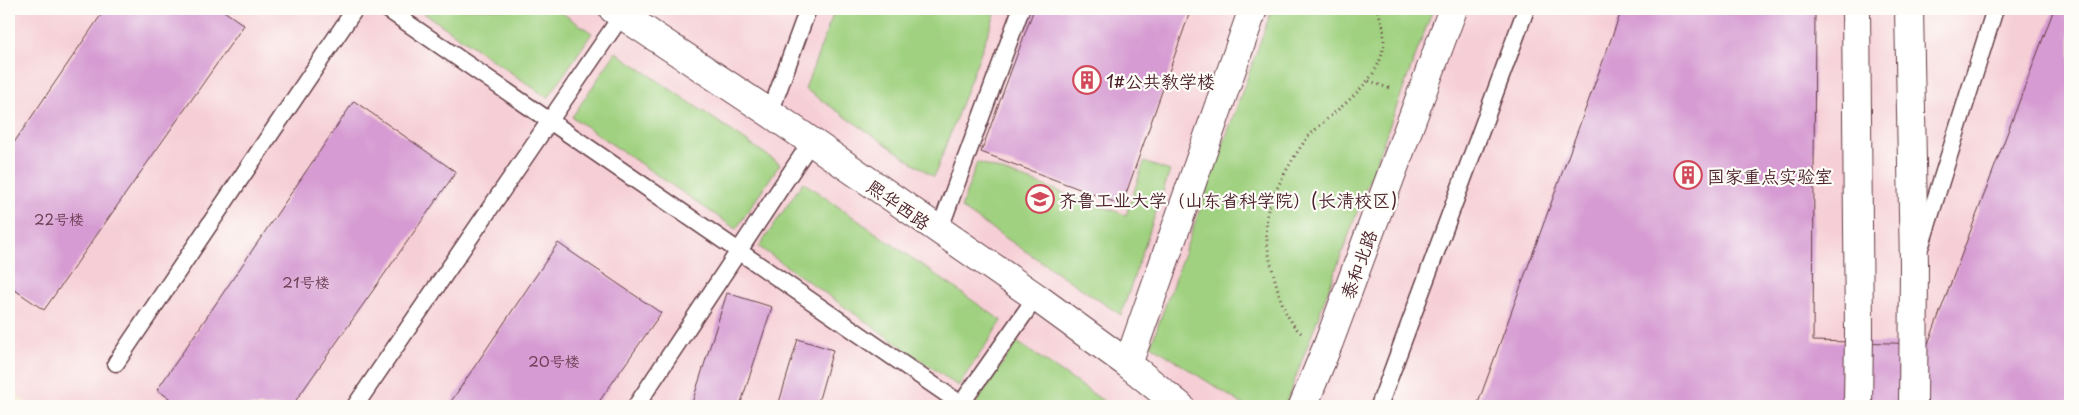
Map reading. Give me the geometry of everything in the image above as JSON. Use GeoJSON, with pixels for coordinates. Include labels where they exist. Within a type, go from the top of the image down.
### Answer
{"type":"FeatureCollection","features":[{"type":"Feature","properties":{"kind":"street"},"geometry":{"type":"LineString","coordinates":[[1128,364],[1253,9]]}},
{"type":"Feature","properties":{"kind":"street","name":"泰和北路"},"geometry":{"type":"LineString","coordinates":[[1303,406],[1329,342],[1453,9]]}},
{"type":"Feature","properties":{"kind":"street"},"geometry":{"type":"LineString","coordinates":[[1856,9],[1860,332],[1858,406]]}},
{"type":"Feature","properties":{"kind":"street"},"geometry":{"type":"LineString","coordinates":[[1909,9],[1914,265],[1913,406]]}},
{"type":"Feature","properties":{"kind":"street","name":"熙华西路"},"geometry":{"type":"LineString","coordinates":[[618,12],[770,113],[939,232],[1036,297],[1128,364],[1180,406]]}},
{"type":"Feature","properties":{"kind":"lane"},"geometry":{"type":"LineString","coordinates":[[116,363],[355,9]]}},
{"type":"Feature","properties":{"kind":"lane"},"geometry":{"type":"LineString","coordinates":[[387,9],[960,405],[1036,297]]}},
{"type":"Feature","properties":{"kind":"lane"},"geometry":{"type":"LineString","coordinates":[[770,113],[808,9]]}},
{"type":"Feature","properties":{"kind":"lane"},"geometry":{"type":"LineString","coordinates":[[939,232],[1020,9]]}},
{"type":"Feature","properties":{"kind":"lane"},"geometry":{"type":"LineString","coordinates":[[1380,406],[1526,9]]}},
{"type":"Feature","properties":{"kind":"lane"},"geometry":{"type":"LineString","coordinates":[[1914,265],[1995,9]]}},
{"type":"Feature","properties":{"kind":"lane"},"geometry":{"type":"LineString","coordinates":[[355,406],[550,121],[618,12]]}},
{"type":"Feature","properties":{"kind":"lane"},"geometry":{"type":"LineString","coordinates":[[636,406],[811,142]]}},
{"type":"Feature","properties":{"kind":"path"},"geometry":{"type":"LineString","coordinates":[[1329,342],[1301,333],[1291,323],[1279,293],[1270,260],[1266,236],[1267,213],[1289,165],[1309,136],[1348,102],[1368,81],[1380,63],[1384,43],[1377,9]]}},
{"type":"Feature","properties":{"kind":"shaded area","name":"齐鲁工业大学（山东省科学院）(长清校区)"},"geometry":{"type":"Polygon","coordinates":[[[9,9],[2070,9],[2070,406],[32,406],[9,389],[9,9]]]}},
{"type":"Feature","properties":{"kind":"green space"},"geometry":{"type":"Polygon","coordinates":[[[418,9],[556,9],[592,33],[548,98],[418,9]]]}},
{"type":"Feature","properties":{"kind":"green space"},"geometry":{"type":"Polygon","coordinates":[[[835,9],[997,9],[934,177],[805,89],[835,9]]]}},
{"type":"Feature","properties":{"kind":"green space"},"geometry":{"type":"Polygon","coordinates":[[[1272,9],[1433,9],[1285,406],[1245,406],[1151,345],[1272,9]]]}},
{"type":"Feature","properties":{"kind":"green space"},"geometry":{"type":"Polygon","coordinates":[[[616,52],[780,164],[736,229],[572,117],[616,52]]]}},
{"type":"Feature","properties":{"kind":"green space"},"geometry":{"type":"Polygon","coordinates":[[[977,162],[1126,215],[1144,162],[1170,171],[1121,315],[961,208],[977,162]]]}},
{"type":"Feature","properties":{"kind":"green space"},"geometry":{"type":"Polygon","coordinates":[[[803,182],[1002,321],[958,386],[759,247],[803,182]]]}},
{"type":"Feature","properties":{"kind":"green space"},"geometry":{"type":"Polygon","coordinates":[[[1017,342],[1111,406],[974,406],[1017,342]]]}},
{"type":"Feature","properties":{"kind":"building"},"geometry":{"type":"Polygon","coordinates":[[[105,9],[221,9],[244,25],[44,310],[9,286],[9,150],[105,9]]]}},
{"type":"Feature","properties":{"kind":"building","name":"1#公共教学楼"},"geometry":{"type":"Polygon","coordinates":[[[1034,9],[1191,9],[1122,205],[981,152],[1034,9]]]}},
{"type":"Feature","properties":{"kind":"building","name":"国家重点实验室"},"geometry":{"type":"Polygon","coordinates":[[[1622,9],[1815,9],[1813,341],[1928,344],[2054,9],[2070,9],[2070,406],[1477,406],[1622,9]]]}},
{"type":"Feature","properties":{"kind":"building"},"geometry":{"type":"Polygon","coordinates":[[[354,101],[456,172],[292,406],[181,406],[157,390],[354,101]]]}},
{"type":"Feature","properties":{"kind":"building"},"geometry":{"type":"Polygon","coordinates":[[[558,243],[661,313],[596,406],[448,406],[558,243]]]}},
{"type":"Feature","properties":{"kind":"building"},"geometry":{"type":"Polygon","coordinates":[[[727,293],[772,307],[740,406],[691,406],[727,293]]]}},
{"type":"Feature","properties":{"kind":"building"},"geometry":{"type":"Polygon","coordinates":[[[798,339],[833,350],[817,406],[778,406],[798,339]]]}},
{"type":"Feature","properties":{"kind":"place","name":"1#公共教学楼"},"geometry":{"type":"Point","coordinates":[1087,80]}},
{"type":"Feature","properties":{"kind":"place","name":"国家重点实验室"},"geometry":{"type":"Point","coordinates":[1688,175]}},
{"type":"Feature","properties":{"kind":"place","name":"齐鲁工业大学（山东省科学院）(长清校区)"},"geometry":{"type":"Point","coordinates":[1040,199]}}]}
